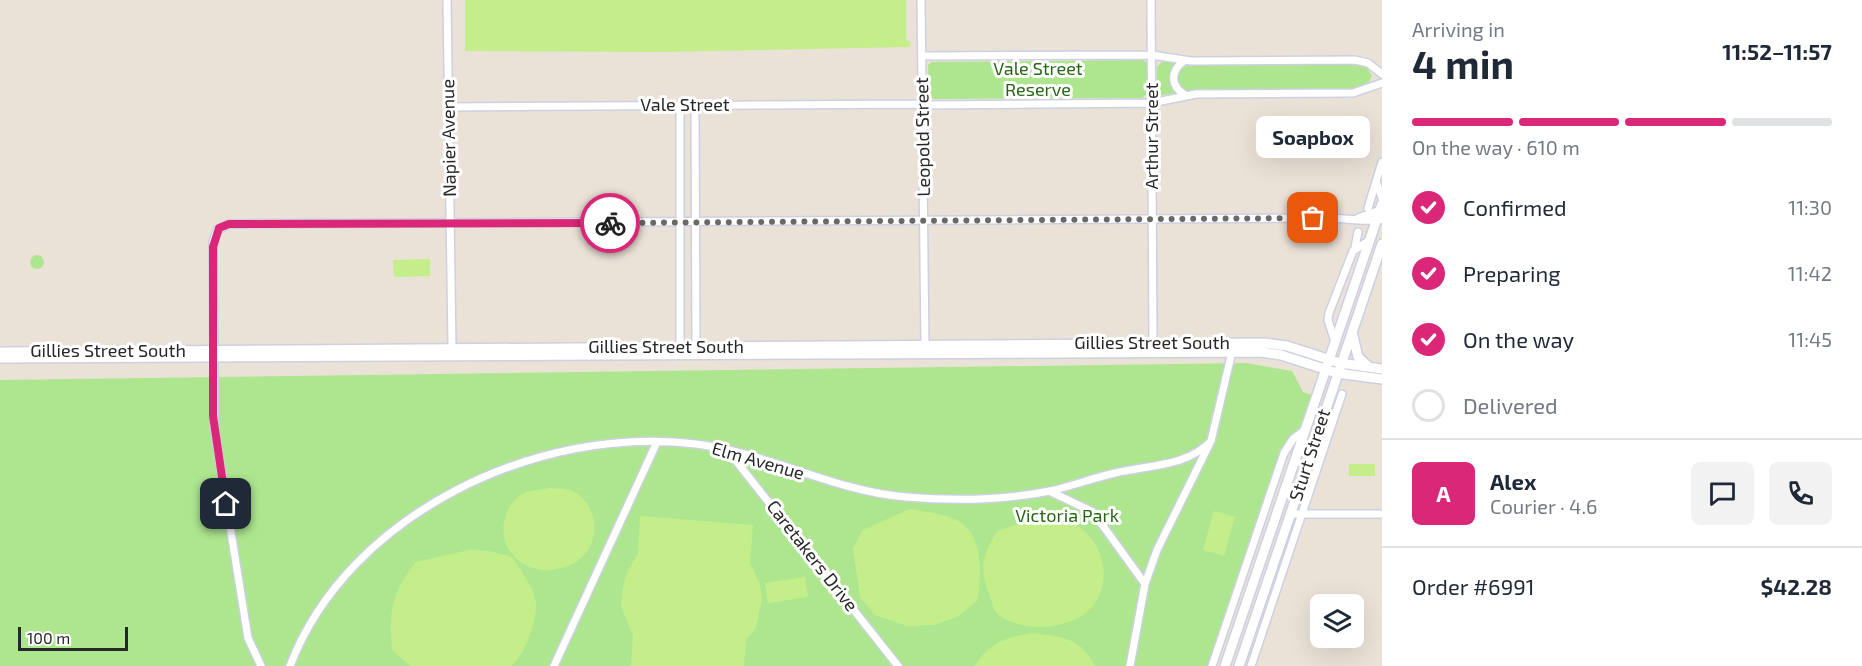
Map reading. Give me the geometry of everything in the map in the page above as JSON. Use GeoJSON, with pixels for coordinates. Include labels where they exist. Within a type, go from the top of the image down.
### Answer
{"type":"FeatureCollection","features":[{"type":"Feature","properties":{"kind":"main road","name":"Sturt Street"},"geometry":{"type":"LineString","coordinates":[[1225,666],[1380,214]]}},
{"type":"Feature","properties":{"kind":"main road","name":"Sturt Street"},"geometry":{"type":"LineString","coordinates":[[1239,666],[1382,244]]}},
{"type":"Feature","properties":{"kind":"main road"},"geometry":{"type":"LineString","coordinates":[[1352,327],[1355,351],[1371,368]]}},
{"type":"Feature","properties":{"kind":"main road","name":"Gillies Street South"},"geometry":{"type":"LineString","coordinates":[[0,358],[107,354],[1154,348],[1271,343],[1327,365]]}},
{"type":"Feature","properties":{"kind":"main road","name":"Gillies Street South"},"geometry":{"type":"LineString","coordinates":[[1154,348],[1276,354],[1327,365]]}},
{"type":"Feature","properties":{"kind":"main road","name":"Gillies Street South"},"geometry":{"type":"LineString","coordinates":[[0,352],[38,355]]}},
{"type":"Feature","properties":{"kind":"main road"},"geometry":{"type":"LineString","coordinates":[[1327,365],[1382,378]]}},
{"type":"Feature","properties":{"kind":"main road"},"geometry":{"type":"LineString","coordinates":[[1339,368],[1382,369]]}},
{"type":"Feature","properties":{"kind":"street","name":"Napier Avenue"},"geometry":{"type":"LineString","coordinates":[[447,0],[452,352]]}},
{"type":"Feature","properties":{"kind":"street","name":"Leopold Street"},"geometry":{"type":"LineString","coordinates":[[921,0],[925,349]]}},
{"type":"Feature","properties":{"kind":"street","name":"Arthur Street"},"geometry":{"type":"LineString","coordinates":[[1152,0],[1154,348]]}},
{"type":"Feature","properties":{"kind":"street"},"geometry":{"type":"LineString","coordinates":[[922,56],[1152,55],[1184,61],[1361,60],[1382,74]]}},
{"type":"Feature","properties":{"kind":"street"},"geometry":{"type":"LineString","coordinates":[[1184,61],[1175,70],[1173,79],[1177,89],[1185,95]]}},
{"type":"Feature","properties":{"kind":"street"},"geometry":{"type":"LineString","coordinates":[[1371,66],[1376,77],[1372,86]]}},
{"type":"Feature","properties":{"kind":"street","name":"Vale Street"},"geometry":{"type":"LineString","coordinates":[[448,107],[1152,103],[1185,95],[1353,93],[1382,83]]}},
{"type":"Feature","properties":{"kind":"street"},"geometry":{"type":"LineString","coordinates":[[680,105],[680,352]]}},
{"type":"Feature","properties":{"kind":"street"},"geometry":{"type":"LineString","coordinates":[[695,105],[696,352]]}},
{"type":"Feature","properties":{"kind":"street"},"geometry":{"type":"LineString","coordinates":[[1368,208],[1382,162]]}},
{"type":"Feature","properties":{"kind":"street"},"geometry":{"type":"LineString","coordinates":[[1376,180],[1382,198]]}},
{"type":"Feature","properties":{"kind":"street"},"geometry":{"type":"LineString","coordinates":[[1358,218],[1380,214]]}},
{"type":"Feature","properties":{"kind":"street"},"geometry":{"type":"LineString","coordinates":[[261,666],[248,638],[216,438],[213,247],[217,230],[229,224],[924,222],[1358,218],[1380,214]]}},
{"type":"Feature","properties":{"kind":"street","name":"Sturt Street"},"geometry":{"type":"LineString","coordinates":[[1335,342],[1329,315],[1359,232]]}},
{"type":"Feature","properties":{"kind":"street"},"geometry":{"type":"LineString","coordinates":[[1355,248],[1370,240]]}},
{"type":"Feature","properties":{"kind":"street"},"geometry":{"type":"LineString","coordinates":[[1130,666],[1145,584],[1157,550],[1211,441],[1232,352]]}},
{"type":"Feature","properties":{"kind":"street","name":"Sturt Street"},"geometry":{"type":"LineString","coordinates":[[1251,666],[1304,514],[1342,393]]}},
{"type":"Feature","properties":{"kind":"street","name":"Sturt Street"},"geometry":{"type":"LineString","coordinates":[[1212,666],[1284,453],[1293,439],[1306,429]]}},
{"type":"Feature","properties":{"kind":"street","name":"Elm Avenue"},"geometry":{"type":"LineString","coordinates":[[290,666],[306,630],[332,594],[371,551],[424,508],[475,481],[548,454],[607,444],[657,442],[695,444],[724,449],[845,486],[891,495],[971,498],[1049,491],[1117,472],[1174,461],[1200,450],[1211,441]]}},
{"type":"Feature","properties":{"kind":"street"},"geometry":{"type":"LineString","coordinates":[[554,666],[657,442]]}},
{"type":"Feature","properties":{"kind":"street","name":"Caretakers Drive"},"geometry":{"type":"LineString","coordinates":[[724,449],[735,458],[898,666]]}},
{"type":"Feature","properties":{"kind":"street"},"geometry":{"type":"LineString","coordinates":[[1049,491],[1093,513],[1145,584]]}},
{"type":"Feature","properties":{"kind":"street"},"geometry":{"type":"LineString","coordinates":[[1291,514],[1382,514]]}},
{"type":"Feature","properties":{"kind":"green space"},"geometry":{"type":"Polygon","coordinates":[[[465,0],[906,0],[906,40],[910,42],[910,47],[658,52],[465,51],[465,0]]]}},
{"type":"Feature","properties":{"kind":"green space","name":"Vale Street Reserve"},"geometry":{"type":"Polygon","coordinates":[[[1143,60],[1147,63],[1147,94],[1142,98],[933,99],[929,97],[928,65],[931,62],[1143,60]]]}},
{"type":"Feature","properties":{"kind":"green space"},"geometry":{"type":"Polygon","coordinates":[[[1163,61],[1175,63],[1170,79],[1176,93],[1157,96],[1157,67],[1163,61]]]}},
{"type":"Feature","properties":{"kind":"green space"},"geometry":{"type":"Polygon","coordinates":[[[1354,63],[1366,66],[1372,76],[1367,85],[1350,90],[1191,92],[1182,89],[1177,81],[1180,69],[1191,64],[1354,63]]]}},
{"type":"Feature","properties":{"kind":"green space"},"geometry":{"type":"Polygon","coordinates":[[[34,255],[40,255],[44,262],[40,269],[34,269],[30,265],[30,259],[34,255]]]}},
{"type":"Feature","properties":{"kind":"green space"},"geometry":{"type":"Polygon","coordinates":[[[430,259],[430,276],[394,277],[393,260],[430,259]]]}},
{"type":"Feature","properties":{"kind":"green space","name":"Victoria Park"},"geometry":{"type":"Polygon","coordinates":[[[1246,363],[1292,371],[1303,392],[1312,395],[1300,429],[1283,447],[1210,666],[0,666],[0,380],[1246,363]]]}},
{"type":"Feature","properties":{"kind":"green space"},"geometry":{"type":"Polygon","coordinates":[[[1349,464],[1375,464],[1375,476],[1349,476],[1349,464]]]}},
{"type":"Feature","properties":{"kind":"green space"},"geometry":{"type":"Polygon","coordinates":[[[550,488],[571,490],[580,496],[591,510],[594,534],[588,550],[578,560],[557,569],[541,570],[517,559],[509,549],[504,537],[504,525],[507,512],[519,496],[550,488]]]}},
{"type":"Feature","properties":{"kind":"green space"},"geometry":{"type":"Polygon","coordinates":[[[910,509],[945,516],[965,526],[972,535],[979,556],[980,580],[977,601],[957,617],[934,625],[907,626],[875,615],[860,597],[853,548],[863,530],[910,509]]]}},
{"type":"Feature","properties":{"kind":"green space"},"geometry":{"type":"Polygon","coordinates":[[[1214,511],[1235,517],[1224,556],[1203,550],[1214,511]]]}},
{"type":"Feature","properties":{"kind":"green space"},"geometry":{"type":"Polygon","coordinates":[[[640,516],[753,525],[750,563],[760,584],[762,598],[756,628],[746,640],[744,666],[631,666],[633,635],[621,607],[627,572],[638,554],[640,516]]]}},
{"type":"Feature","properties":{"kind":"green space"},"geometry":{"type":"Polygon","coordinates":[[[1045,516],[1072,523],[1091,538],[1102,561],[1103,585],[1091,608],[1072,621],[1046,626],[1020,625],[997,614],[983,571],[985,557],[997,531],[1045,516]]]}},
{"type":"Feature","properties":{"kind":"green space"},"geometry":{"type":"Polygon","coordinates":[[[469,550],[489,551],[512,557],[525,577],[533,592],[536,605],[526,645],[511,666],[410,666],[392,650],[392,613],[401,584],[416,562],[469,550]]]}},
{"type":"Feature","properties":{"kind":"green space"},"geometry":{"type":"Polygon","coordinates":[[[805,577],[808,597],[768,603],[765,583],[805,577]]]}},
{"type":"Feature","properties":{"kind":"green space"},"geometry":{"type":"Polygon","coordinates":[[[1031,633],[1061,637],[1076,643],[1095,666],[975,666],[986,652],[998,643],[1031,633]]]}},
{"type":"Feature","properties":{"kind":"way so far"},"geometry":{"type":"LineString","coordinates":[[610,223],[1313,218]]}},
{"type":"Feature","properties":{"kind":"place","name":"Soapbox"},"geometry":{"type":"Point","coordinates":[1313,218]}},
{"type":"Feature","properties":{"kind":"route"},"geometry":{"type":"LineString","coordinates":[[226,504],[213,407],[213,247],[219,228],[229,224],[306,222],[450,225],[610,223]]}}]}
